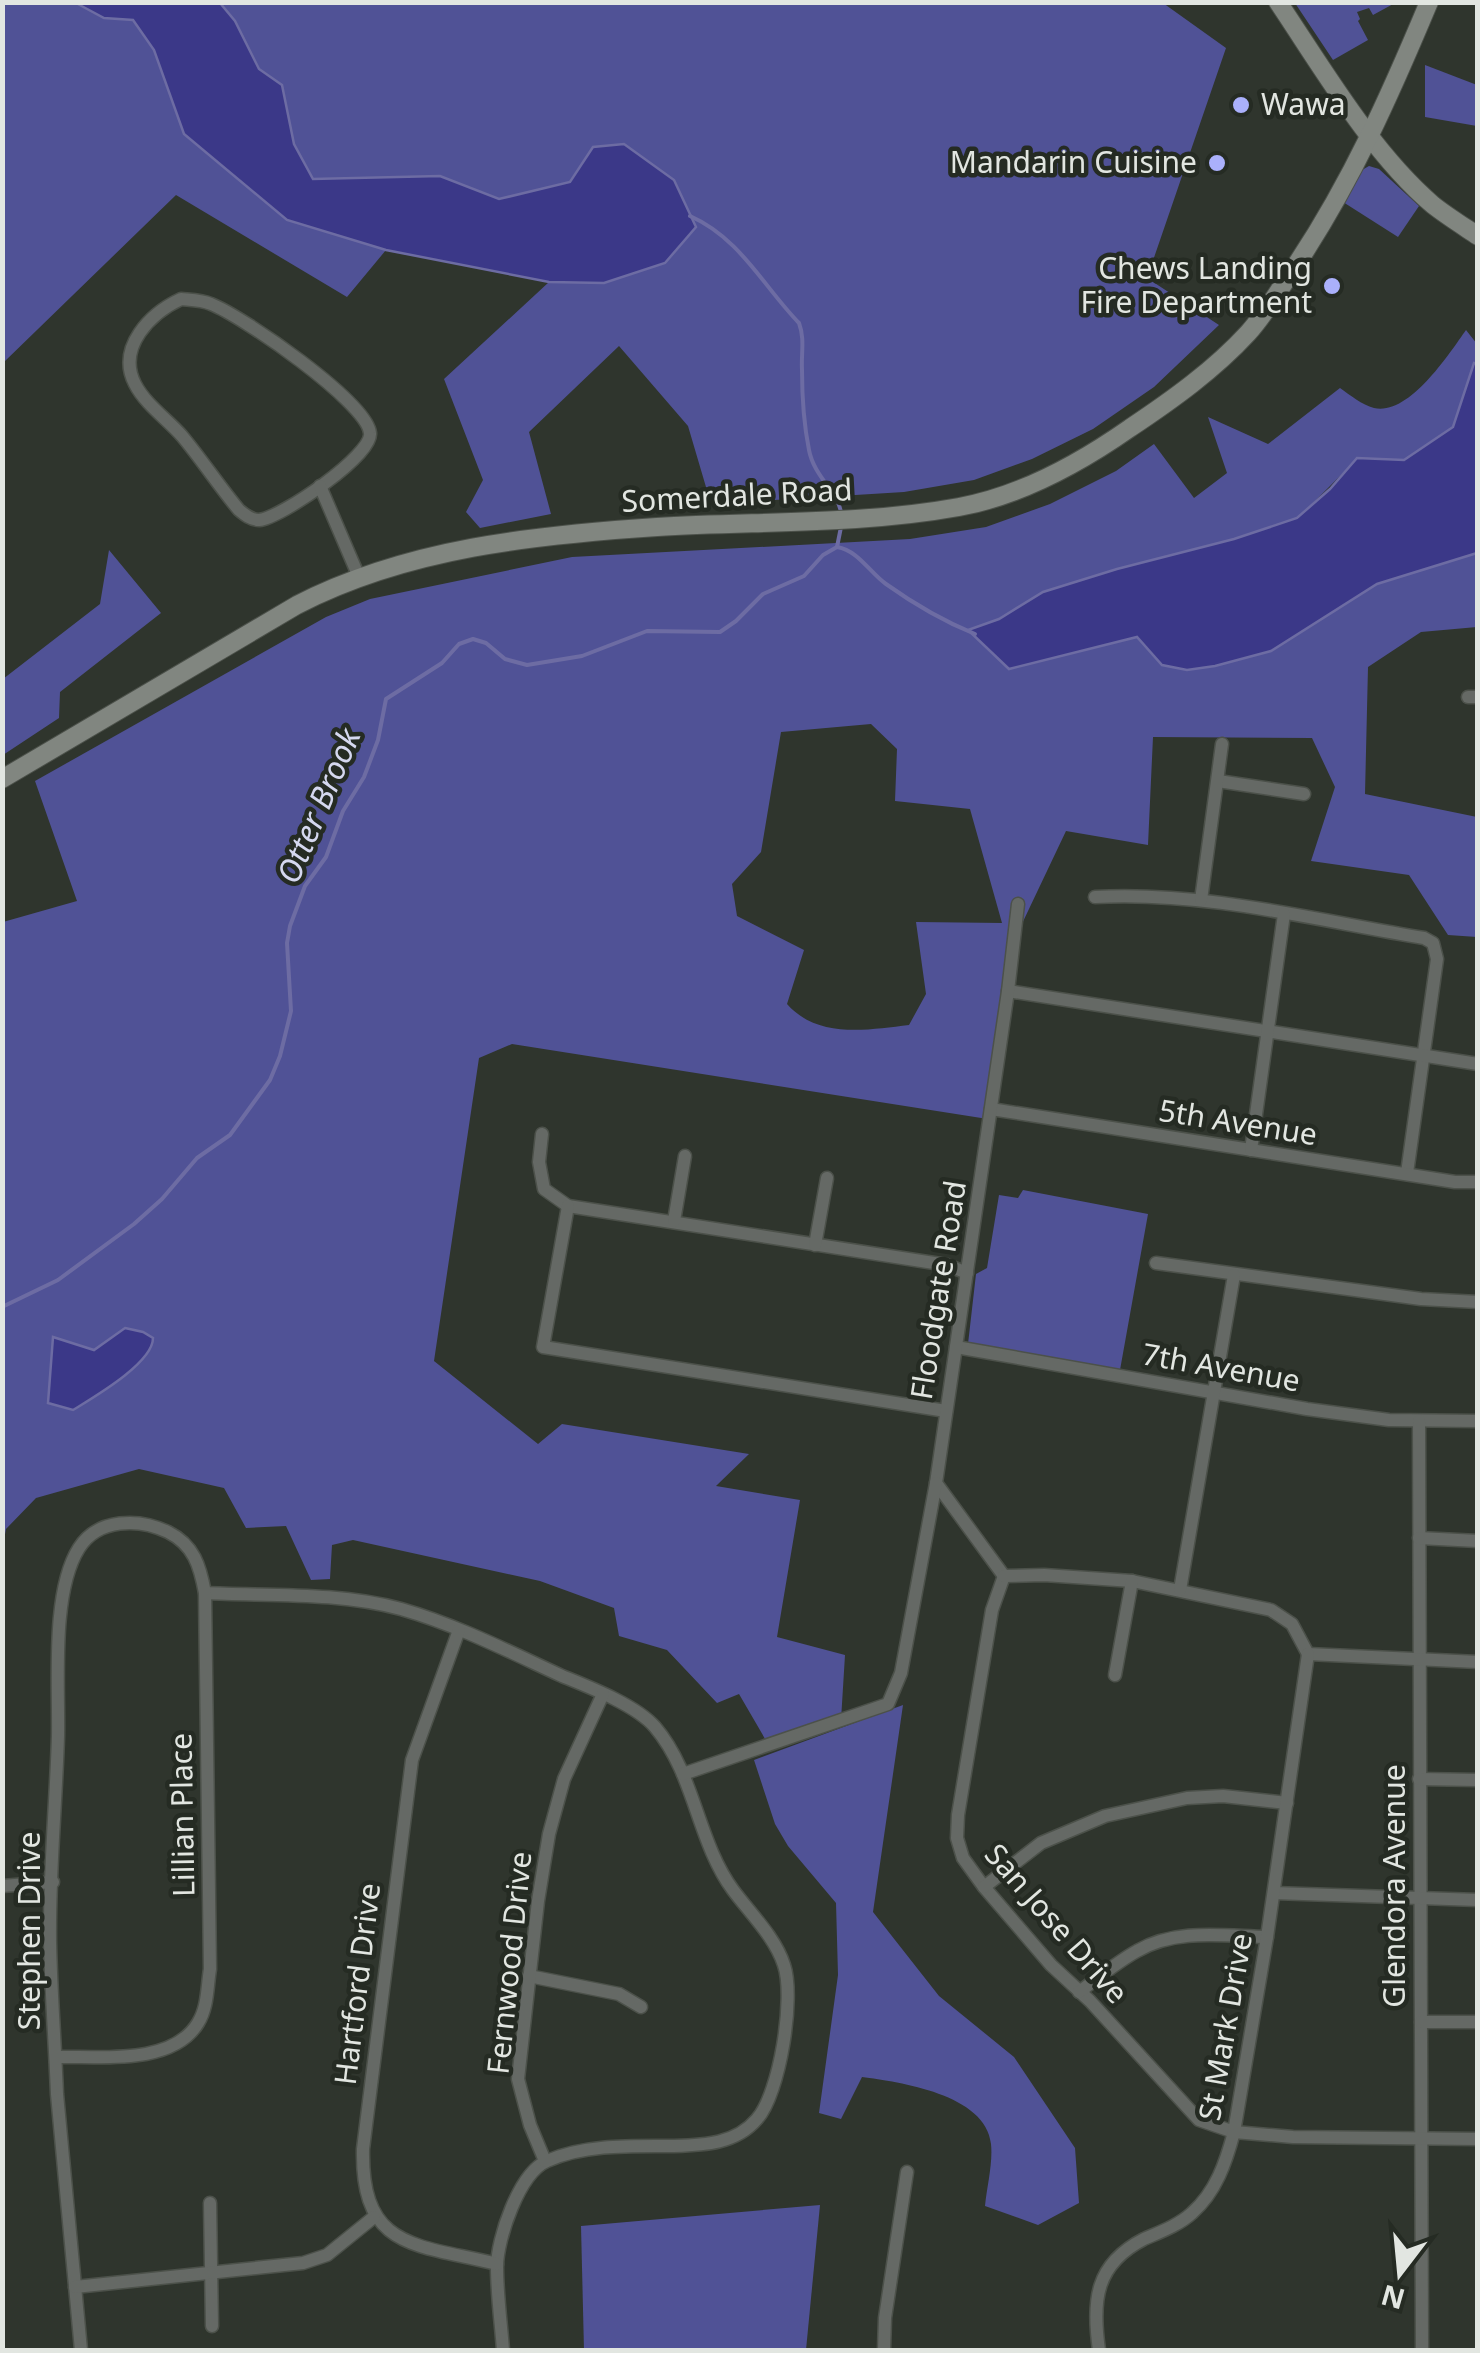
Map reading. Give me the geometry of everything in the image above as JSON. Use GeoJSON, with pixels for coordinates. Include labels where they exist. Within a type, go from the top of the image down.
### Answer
{"type":"FeatureCollection","features":[{"type":"Feature","properties":{"kind":"main road"},"geometry":{"type":"LineString","coordinates":[[1278,2],[1372,136],[1433,204],[1478,236]]}},
{"type":"Feature","properties":{"kind":"main road","name":"Somerdale Road"},"geometry":{"type":"LineString","coordinates":[[2,780],[297,605],[396,566],[528,538],[685,525],[889,516],[963,506],[1009,492],[1096,452],[1203,376],[1270,306],[1323,225],[1372,136],[1430,2]]}},
{"type":"Feature","properties":{"kind":"street"},"geometry":{"type":"LineString","coordinates":[[181,299],[214,304],[263,332],[327,382],[367,423],[370,433],[366,450],[320,486],[260,520],[239,510],[187,442],[134,383],[129,366],[132,349],[146,323],[161,308],[181,299]]}},
{"type":"Feature","properties":{"kind":"street"},"geometry":{"type":"LineString","coordinates":[[320,486],[359,578]]}},
{"type":"Feature","properties":{"kind":"street"},"geometry":{"type":"LineString","coordinates":[[1201,900],[1222,744]]}},
{"type":"Feature","properties":{"kind":"street"},"geometry":{"type":"LineString","coordinates":[[1218,781],[1304,794]]}},
{"type":"Feature","properties":{"kind":"street"},"geometry":{"type":"LineString","coordinates":[[1094,897],[1146,894],[1201,900],[1424,938],[1433,943],[1437,959],[1407,1174]]}},
{"type":"Feature","properties":{"kind":"street","name":"Floodgate Road"},"geometry":{"type":"LineString","coordinates":[[684,1774],[888,1704],[900,1673],[936,1483],[1018,904]]}},
{"type":"Feature","properties":{"kind":"street"},"geometry":{"type":"LineString","coordinates":[[1251,1150],[1284,914]]}},
{"type":"Feature","properties":{"kind":"street"},"geometry":{"type":"LineString","coordinates":[[1008,990],[1478,1064]]}},
{"type":"Feature","properties":{"kind":"street","name":"5th Avenue"},"geometry":{"type":"LineString","coordinates":[[991,1109],[1478,1182]]}},
{"type":"Feature","properties":{"kind":"street"},"geometry":{"type":"LineString","coordinates":[[542,1134],[539,1162],[544,1189],[568,1206],[946,1265],[967,1272]]}},
{"type":"Feature","properties":{"kind":"street"},"geometry":{"type":"LineString","coordinates":[[674,1221],[685,1156]]}},
{"type":"Feature","properties":{"kind":"street"},"geometry":{"type":"LineString","coordinates":[[816,1245],[827,1178]]}},
{"type":"Feature","properties":{"kind":"street"},"geometry":{"type":"LineString","coordinates":[[568,1206],[543,1347],[946,1412]]}},
{"type":"Feature","properties":{"kind":"street"},"geometry":{"type":"LineString","coordinates":[[1156,1263],[1422,1299],[1478,1302]]}},
{"type":"Feature","properties":{"kind":"street"},"geometry":{"type":"LineString","coordinates":[[1180,1590],[1234,1275]]}},
{"type":"Feature","properties":{"kind":"street","name":"7th Avenue"},"geometry":{"type":"LineString","coordinates":[[956,1347],[1307,1409],[1418,1421],[1478,1421]]}},
{"type":"Feature","properties":{"kind":"street","name":"Glendora Avenue"},"geometry":{"type":"LineString","coordinates":[[1418,1421],[1422,2350]]}},
{"type":"Feature","properties":{"kind":"street"},"geometry":{"type":"LineString","coordinates":[[936,1483],[1004,1576],[1132,1581],[1282,1615],[1292,1624],[1308,1654],[1478,1662]]}},
{"type":"Feature","properties":{"kind":"street","name":"Lillian Place"},"geometry":{"type":"LineString","coordinates":[[56,2057],[160,2050],[185,2038],[204,2010],[210,1969],[205,1593],[200,1566],[189,1546],[178,1537],[143,1522],[106,1527]]}},
{"type":"Feature","properties":{"kind":"street","name":"Stephen Drive"},"geometry":{"type":"LineString","coordinates":[[81,2350],[50,1938],[64,1592],[77,1551],[86,1538],[106,1527]]}},
{"type":"Feature","properties":{"kind":"street"},"geometry":{"type":"LineString","coordinates":[[1419,1538],[1478,1541]]}},
{"type":"Feature","properties":{"kind":"street","name":"San Jose Drive"},"geometry":{"type":"LineString","coordinates":[[1004,1576],[992,1610],[958,1815],[957,1838],[963,1858],[1051,1965],[1198,2120],[1234,2132]]}},
{"type":"Feature","properties":{"kind":"street"},"geometry":{"type":"LineString","coordinates":[[1115,1675],[1132,1581]]}},
{"type":"Feature","properties":{"kind":"street"},"geometry":{"type":"LineString","coordinates":[[205,1593],[353,1599],[400,1609],[459,1630],[603,1694],[645,1719],[671,1749],[684,1774],[706,1840],[725,1878],[778,1951],[786,1969],[788,1998],[778,2063],[758,2118],[729,2140],[694,2145],[614,2146],[545,2161],[534,2169],[518,2192],[497,2264],[503,2350]]}},
{"type":"Feature","properties":{"kind":"street","name":"Hartford Drive"},"geometry":{"type":"LineString","coordinates":[[374,2217],[362,2178],[363,2148],[412,1760],[459,1630]]}},
{"type":"Feature","properties":{"kind":"street","name":"St Mark Drive"},"geometry":{"type":"LineString","coordinates":[[1098,2350],[1094,2314],[1102,2280],[1111,2264],[1129,2248],[1195,2211],[1226,2163],[1267,1937],[1308,1654]]}},
{"type":"Feature","properties":{"kind":"street","name":"Fernwood Drive"},"geometry":{"type":"LineString","coordinates":[[545,2161],[518,2080],[529,1976],[549,1834],[564,1779],[603,1694]]}},
{"type":"Feature","properties":{"kind":"street"},"geometry":{"type":"LineString","coordinates":[[1419,1779],[1478,1780]]}},
{"type":"Feature","properties":{"kind":"street"},"geometry":{"type":"LineString","coordinates":[[984,1887],[1041,1843],[1105,1816],[1187,1798],[1223,1796],[1286,1804]]}},
{"type":"Feature","properties":{"kind":"street"},"geometry":{"type":"LineString","coordinates":[[2,1886],[52,1882]]}},
{"type":"Feature","properties":{"kind":"street"},"geometry":{"type":"LineString","coordinates":[[1274,1892],[1478,1900]]}},
{"type":"Feature","properties":{"kind":"street"},"geometry":{"type":"LineString","coordinates":[[1080,1992],[1137,1950],[1162,1940],[1188,1935],[1267,1937]]}},
{"type":"Feature","properties":{"kind":"street"},"geometry":{"type":"LineString","coordinates":[[529,1976],[620,1994],[641,2007]]}},
{"type":"Feature","properties":{"kind":"street"},"geometry":{"type":"LineString","coordinates":[[1421,2022],[1478,2022]]}},
{"type":"Feature","properties":{"kind":"street"},"geometry":{"type":"LineString","coordinates":[[1234,2132],[1293,2137],[1478,2139]]}},
{"type":"Feature","properties":{"kind":"street"},"geometry":{"type":"LineString","coordinates":[[884,2350],[885,2318],[907,2172]]}},
{"type":"Feature","properties":{"kind":"street"},"geometry":{"type":"LineString","coordinates":[[210,2203],[212,2326]]}},
{"type":"Feature","properties":{"kind":"street"},"geometry":{"type":"LineString","coordinates":[[75,2287],[304,2263],[328,2255],[374,2217],[400,2238],[497,2264]]}},
{"type":"Feature","properties":{"kind":"shaded area"},"geometry":{"type":"Polygon","coordinates":[[[3,3],[76,3],[104,18],[133,20],[154,50],[184,134],[287,220],[386,250],[347,297],[176,195],[3,363],[3,3]]]}},
{"type":"Feature","properties":{"kind":"shaded area"},"geometry":{"type":"Polygon","coordinates":[[[76,3],[220,3],[235,21],[259,69],[282,85],[294,144],[313,179],[440,176],[499,199],[570,182],[593,147],[624,144],[674,180],[696,227],[665,263],[604,283],[549,282],[386,250],[287,220],[184,134],[154,50],[133,20],[104,18],[76,3]]]}},
{"type":"Feature","properties":{"kind":"shaded area"},"geometry":{"type":"Polygon","coordinates":[[[220,3],[1163,3],[1226,48],[1147,278],[1219,325],[1154,387],[1093,429],[1032,459],[974,480],[904,492],[711,504],[688,426],[619,346],[529,432],[551,514],[480,528],[466,512],[483,480],[444,379],[549,282],[604,283],[696,227],[674,180],[624,144],[593,147],[570,182],[499,199],[440,176],[313,179],[294,144],[282,85],[259,69],[235,21],[220,3]]]}},
{"type":"Feature","properties":{"kind":"shaded area"},"geometry":{"type":"Polygon","coordinates":[[[1295,3],[1395,3],[1373,15],[1369,8],[1357,12],[1368,40],[1333,60],[1295,3]]]}},
{"type":"Feature","properties":{"kind":"shaded area"},"geometry":{"type":"Polygon","coordinates":[[[1425,65],[1477,85],[1477,126],[1425,117],[1425,65]]]}},
{"type":"Feature","properties":{"kind":"shaded area"},"geometry":{"type":"Polygon","coordinates":[[[1369,166],[1379,169],[1419,206],[1398,237],[1343,202],[1362,170],[1369,166]]]}},
{"type":"Feature","properties":{"kind":"shaded area"},"geometry":{"type":"Polygon","coordinates":[[[1466,330],[1477,344],[1477,364],[1453,427],[1404,460],[1357,459],[1298,518],[1043,592],[999,619],[969,630],[1009,669],[1138,637],[1162,665],[1187,670],[1215,666],[1271,651],[1377,584],[1477,553],[1477,627],[1421,632],[1368,667],[1365,794],[1477,817],[1477,937],[1448,935],[1409,875],[1311,861],[1335,787],[1312,738],[1153,737],[1148,845],[1066,831],[1019,930],[994,1120],[512,1044],[479,1058],[434,1361],[538,1444],[562,1424],[749,1454],[716,1486],[800,1500],[777,1637],[845,1655],[841,1720],[768,1744],[739,1694],[717,1703],[667,1650],[619,1636],[614,1608],[540,1581],[353,1540],[332,1545],[330,1579],[311,1580],[286,1526],[246,1528],[224,1488],[139,1469],[36,1498],[6,1529],[3,1545],[3,922],[77,901],[35,781],[326,617],[370,599],[572,557],[910,539],[986,527],[1050,504],[1116,471],[1154,444],[1194,498],[1227,473],[1208,417],[1268,444],[1340,388],[1370,407],[1387,408],[1401,403],[1427,381],[1466,330]],[[871,724],[781,732],[761,852],[732,884],[737,916],[804,950],[787,1004],[813,1023],[844,1030],[909,1025],[926,994],[916,922],[1002,923],[970,809],[895,801],[897,749],[871,724]]]}},
{"type":"Feature","properties":{"kind":"shaded area"},"geometry":{"type":"Polygon","coordinates":[[[1474,363],[1478,364],[1477,553],[1377,584],[1271,651],[1215,666],[1187,670],[1162,665],[1137,637],[1009,669],[968,630],[999,619],[1043,592],[1297,518],[1357,458],[1404,460],[1453,427],[1474,363]]]}},
{"type":"Feature","properties":{"kind":"shaded area"},"geometry":{"type":"Polygon","coordinates":[[[109,550],[161,613],[60,692],[59,718],[3,755],[3,679],[100,604],[109,550]]]}},
{"type":"Feature","properties":{"kind":"shaded area"},"geometry":{"type":"Polygon","coordinates":[[[1023,1190],[1148,1214],[1120,1370],[968,1344],[976,1274],[987,1268],[999,1195],[1018,1198],[1023,1190]]]}},
{"type":"Feature","properties":{"kind":"shaded area"},"geometry":{"type":"Polygon","coordinates":[[[125,1328],[153,1338],[150,1348],[133,1368],[73,1410],[48,1403],[53,1337],[94,1350],[125,1328]]]}},
{"type":"Feature","properties":{"kind":"shaded area"},"geometry":{"type":"Polygon","coordinates":[[[903,1705],[873,1912],[939,1996],[1014,2057],[1075,2148],[1079,2203],[1038,2225],[985,2206],[991,2144],[986,2127],[958,2102],[918,2087],[862,2077],[841,2119],[819,2113],[838,1975],[836,1903],[788,1846],[775,1824],[754,1760],[903,1705]]]}},
{"type":"Feature","properties":{"kind":"shaded area"},"geometry":{"type":"Polygon","coordinates":[[[820,2205],[806,2350],[584,2350],[581,2226],[820,2205]]]}},
{"type":"Feature","properties":{"kind":"waterway"},"geometry":{"type":"LineString","coordinates":[[690,216],[708,225],[737,250],[799,323],[809,450],[841,513]]}},
{"type":"Feature","properties":{"kind":"waterway"},"geometry":{"type":"LineString","coordinates":[[837,547],[841,527]]}},
{"type":"Feature","properties":{"kind":"waterway"},"geometry":{"type":"LineString","coordinates":[[837,547],[852,553],[907,598],[975,634]]}},
{"type":"Feature","properties":{"kind":"waterway","name":"Otter Brook"},"geometry":{"type":"LineString","coordinates":[[2,1307],[58,1280],[134,1224],[197,1158],[230,1135],[270,1080],[291,1011],[287,943],[290,926],[305,886],[326,857],[343,811],[364,777],[378,740],[386,699],[442,663],[459,644],[473,639],[486,643],[505,659],[527,665],[582,656],[647,631],[720,632],[763,594],[804,576],[823,555],[837,547]]}},
{"type":"Feature","properties":{"kind":"place","name":"Wawa"},"geometry":{"type":"Point","coordinates":[1241,105]}},
{"type":"Feature","properties":{"kind":"place","name":"Mandarin Cuisine"},"geometry":{"type":"Point","coordinates":[1217,163]}},
{"type":"Feature","properties":{"kind":"place","name":"Chews Landing Fire Department"},"geometry":{"type":"Point","coordinates":[1332,286]}}]}
